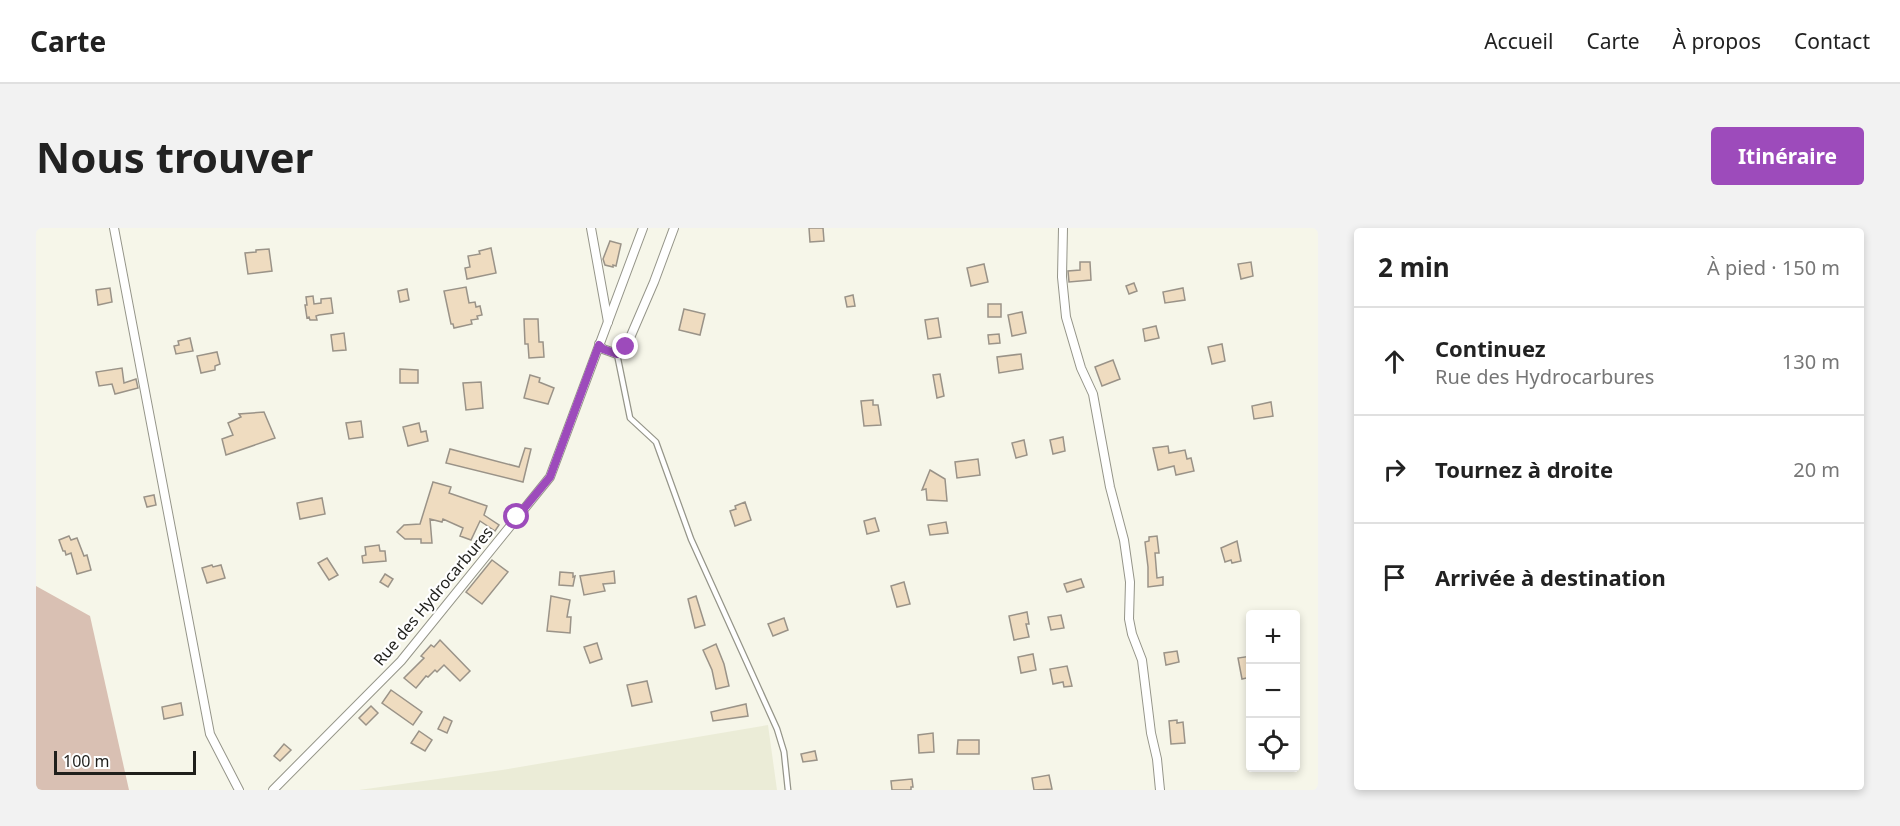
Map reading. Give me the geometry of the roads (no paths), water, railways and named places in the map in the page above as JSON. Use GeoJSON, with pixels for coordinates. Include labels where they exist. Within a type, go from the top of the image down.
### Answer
{"type":"FeatureCollection","features":[{"type":"Feature","properties":{"kind":"street"},"geometry":{"type":"LineString","coordinates":[[114,228],[210,734],[239,790]]}},
{"type":"Feature","properties":{"kind":"street"},"geometry":{"type":"LineString","coordinates":[[591,228],[608,322]]}},
{"type":"Feature","properties":{"kind":"street","name":"Rue des Hydrocarbures"},"geometry":{"type":"LineString","coordinates":[[273,790],[401,661],[550,477],[643,228]]}},
{"type":"Feature","properties":{"kind":"street"},"geometry":{"type":"LineString","coordinates":[[599,345],[617,354],[626,347],[674,228]]}},
{"type":"Feature","properties":{"kind":"street"},"geometry":{"type":"LineString","coordinates":[[1063,228],[1062,277],[1066,317],[1081,368],[1093,394],[1110,487],[1124,540],[1130,582],[1129,618],[1142,660],[1160,790]]}},
{"type":"Feature","properties":{"kind":"lane"},"geometry":{"type":"LineString","coordinates":[[617,354],[630,418],[656,442],[691,539],[777,729],[784,752],[788,790]]}}]}
